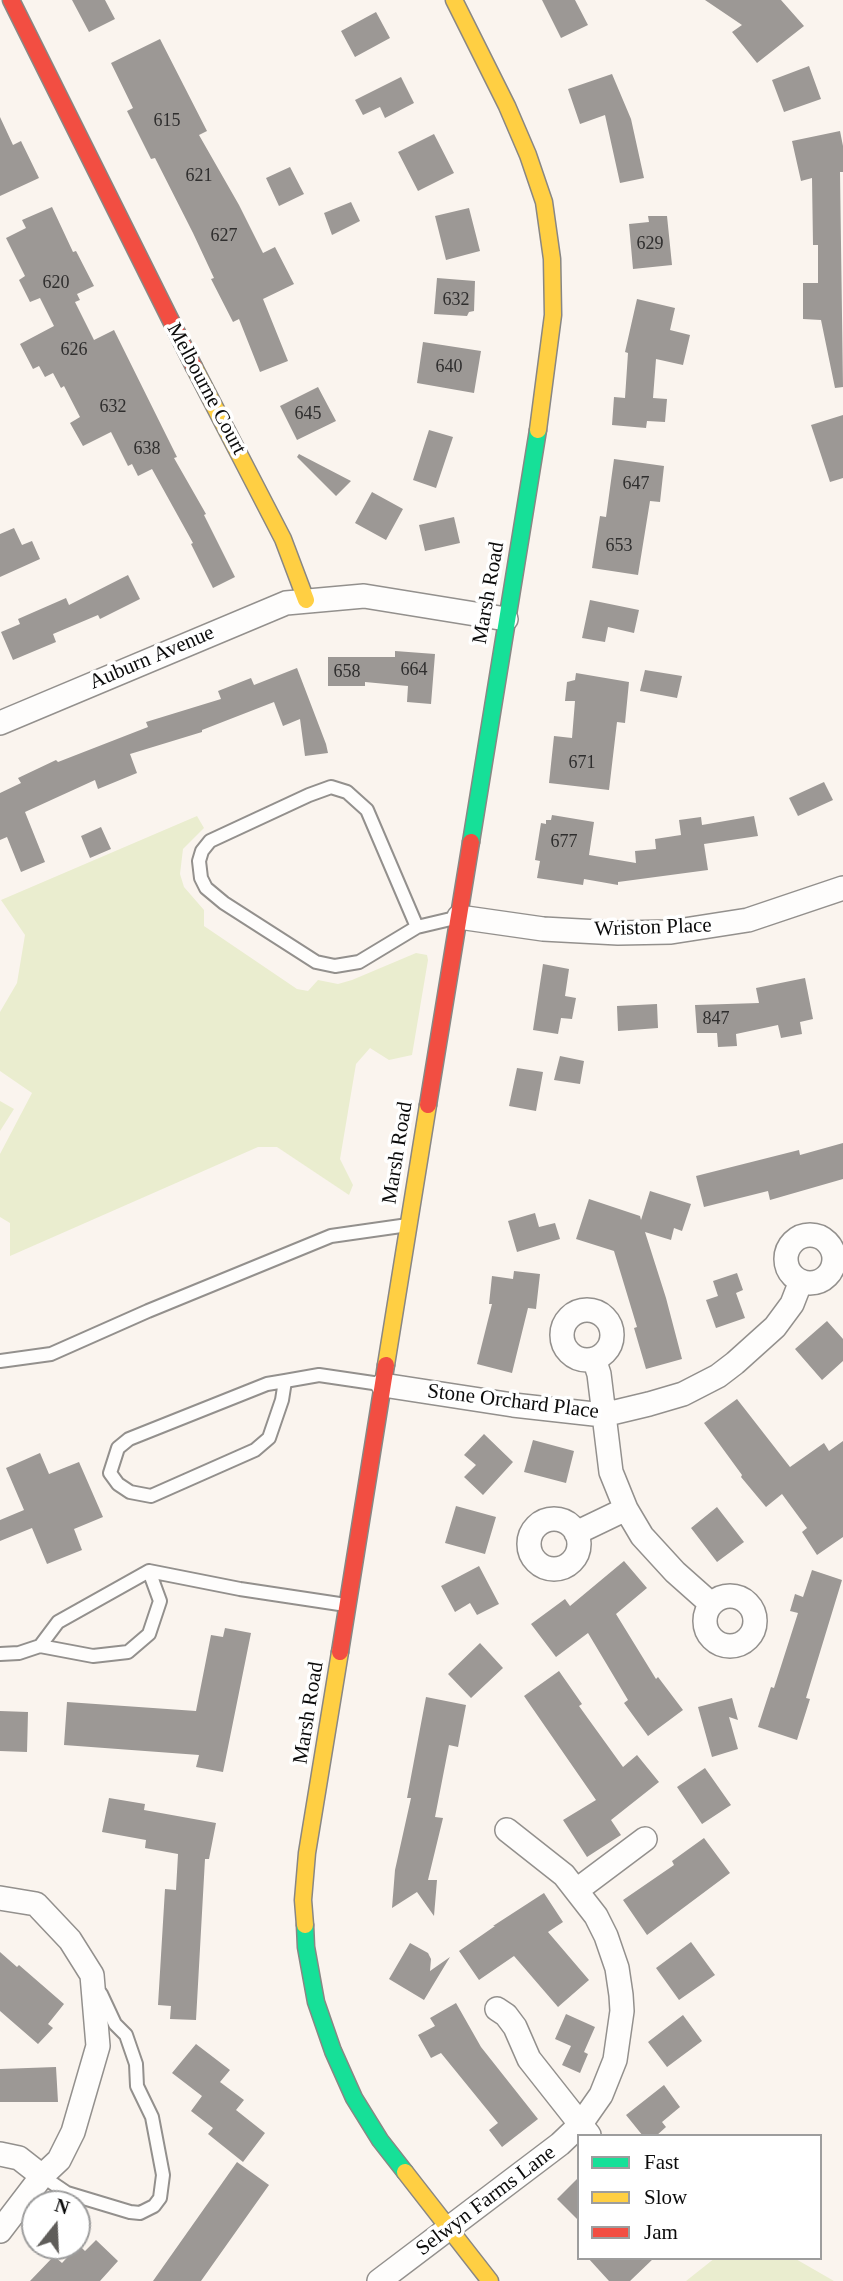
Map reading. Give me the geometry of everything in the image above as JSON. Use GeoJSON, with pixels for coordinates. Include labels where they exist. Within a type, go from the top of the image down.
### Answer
{"type":"FeatureCollection","features":[{"type":"Feature","properties":{"kind":"street","name":"Marsh Road"},"geometry":{"type":"LineString","coordinates":[[454,0],[507,106],[544,202],[554,296],[551,342],[307,1853],[303,1900],[309,1967],[316,2002],[333,2051],[354,2098],[380,2140],[491,2281]]}},
{"type":"Feature","properties":{"kind":"street","name":"Melbourne Court"},"geometry":{"type":"LineString","coordinates":[[9,10],[283,539],[306,600]]}},
{"type":"Feature","properties":{"kind":"street"},"geometry":{"type":"LineString","coordinates":[[306,600],[364,596],[506,619]]}},
{"type":"Feature","properties":{"kind":"street","name":"Auburn Avenue"},"geometry":{"type":"LineString","coordinates":[[0,723],[269,608],[306,600]]}},
{"type":"Feature","properties":{"kind":"street","name":"Wriston Place"},"geometry":{"type":"LineString","coordinates":[[459,917],[543,929],[618,933],[671,932],[748,920],[843,888]]}},
{"type":"Feature","properties":{"kind":"street","name":"Stone Orchard Place"},"geometry":{"type":"LineString","coordinates":[[383,1385],[513,1405],[603,1415],[683,1394],[718,1376],[775,1327],[792,1304],[802,1281]]}},
{"type":"Feature","properties":{"kind":"street"},"geometry":{"type":"LineString","coordinates":[[594,1359],[599,1374],[611,1472],[626,1509],[642,1536],[711,1604]]}},
{"type":"Feature","properties":{"kind":"street"},"geometry":{"type":"LineString","coordinates":[[576,1533],[626,1509]]}},
{"type":"Feature","properties":{"kind":"street","name":"Selwyn Farms Lane"},"geometry":{"type":"LineString","coordinates":[[507,1830],[547,1860],[577,1890],[596,1916],[617,1968],[622,2011],[615,2060],[585,2130]]}},
{"type":"Feature","properties":{"kind":"street"},"geometry":{"type":"LineString","coordinates":[[577,1890],[645,1839]]}},
{"type":"Feature","properties":{"kind":"street"},"geometry":{"type":"LineString","coordinates":[[0,1898],[36,1904],[70,1940],[92,1975],[98,2046],[73,2132],[59,2160],[0,2231]]}},
{"type":"Feature","properties":{"kind":"street"},"geometry":{"type":"LineString","coordinates":[[497,2009],[516,2027],[529,2059],[585,2130]]}},
{"type":"Feature","properties":{"kind":"street","name":"Selwyn Farms Lane"},"geometry":{"type":"LineString","coordinates":[[379,2281],[577,2135]]}},
{"type":"Feature","properties":{"kind":"street"},"geometry":{"type":"LineString","coordinates":[[0,2154],[19,2158],[43,2176]]}},
{"type":"Feature","properties":{"kind":"lane"},"geometry":{"type":"LineString","coordinates":[[417,927],[367,810],[346,792],[331,787],[309,795],[210,841],[202,851],[199,861],[201,878],[206,888],[224,903],[316,962],[335,966],[359,962],[417,927],[459,917]]}},
{"type":"Feature","properties":{"kind":"lane"},"geometry":{"type":"LineString","coordinates":[[0,1361],[51,1354],[331,1236],[408,1225]]}},
{"type":"Feature","properties":{"kind":"lane"},"geometry":{"type":"LineString","coordinates":[[285,1381],[282,1400],[269,1438],[255,1450],[151,1496],[130,1492],[117,1485],[110,1473],[118,1448],[129,1438],[267,1384],[319,1375],[383,1385]]}},
{"type":"Feature","properties":{"kind":"lane"},"geometry":{"type":"LineString","coordinates":[[40,1646],[58,1622],[149,1571],[240,1589],[347,1605]]}},
{"type":"Feature","properties":{"kind":"lane"},"geometry":{"type":"LineString","coordinates":[[0,1654],[19,1653],[40,1646],[93,1656],[128,1652],[149,1634],[160,1601],[149,1571]]}},
{"type":"Feature","properties":{"kind":"lane"},"geometry":{"type":"LineString","coordinates":[[43,2176],[67,2193],[130,2212],[140,2213],[154,2206],[160,2198],[163,2175],[152,2117],[138,2086],[136,2064],[126,2035],[106,2009],[92,1975]]}},
{"type":"Feature","properties":{"kind":"green space"},"geometry":{"type":"Polygon","coordinates":[[[197,816],[204,828],[183,849],[180,874],[184,887],[204,910],[204,926],[297,989],[308,991],[318,980],[338,984],[416,953],[427,955],[412,1055],[389,1060],[370,1048],[356,1064],[340,1159],[353,1185],[349,1195],[277,1147],[258,1147],[10,1256],[10,1223],[0,1217],[0,1154],[32,1093],[0,1071],[0,1012],[17,983],[25,935],[1,900],[197,816]]]}},
{"type":"Feature","properties":{"kind":"green space"},"geometry":{"type":"Polygon","coordinates":[[[0,1101],[14,1109],[0,1131],[0,1101]]]}},
{"type":"Feature","properties":{"kind":"green space"},"geometry":{"type":"Polygon","coordinates":[[[712,2260],[797,2260],[834,2281],[686,2281],[712,2260]]]}},
{"type":"Feature","properties":{"kind":"building"},"geometry":{"type":"Polygon","coordinates":[[[72,0],[105,0],[115,19],[89,32],[72,0]]]}},
{"type":"Feature","properties":{"kind":"building"},"geometry":{"type":"Polygon","coordinates":[[[542,0],[575,0],[588,25],[561,38],[542,0]]]}},
{"type":"Feature","properties":{"kind":"building"},"geometry":{"type":"Polygon","coordinates":[[[705,0],[781,0],[804,26],[757,63],[732,32],[742,25],[705,0]]]}},
{"type":"Feature","properties":{"kind":"building"},"geometry":{"type":"Polygon","coordinates":[[[376,12],[390,38],[355,57],[341,31],[376,12]]]}},
{"type":"Feature","properties":{"kind":"building"},"geometry":{"type":"Polygon","coordinates":[[[160,39],[207,131],[199,135],[263,253],[275,247],[294,284],[263,299],[288,361],[260,372],[239,319],[233,322],[211,279],[214,278],[193,233],[155,158],[151,159],[127,111],[133,108],[111,63],[160,39]]]}},
{"type":"Feature","properties":{"kind":"building"},"geometry":{"type":"Polygon","coordinates":[[[809,66],[821,99],[784,112],[772,80],[809,66]]]}},
{"type":"Feature","properties":{"kind":"building"},"geometry":{"type":"Polygon","coordinates":[[[612,74],[631,119],[644,178],[620,183],[605,115],[580,124],[568,89],[612,74]]]}},
{"type":"Feature","properties":{"kind":"building"},"geometry":{"type":"Polygon","coordinates":[[[401,77],[414,103],[385,118],[380,107],[363,115],[355,100],[401,77]]]}},
{"type":"Feature","properties":{"kind":"building"},"geometry":{"type":"Polygon","coordinates":[[[0,117],[13,145],[21,141],[39,178],[0,196],[0,117]]]}},
{"type":"Feature","properties":{"kind":"building"},"geometry":{"type":"Polygon","coordinates":[[[840,131],[843,146],[843,172],[840,172],[843,387],[835,388],[821,320],[803,319],[803,283],[818,283],[818,245],[813,245],[812,178],[801,181],[792,141],[840,131]]]}},
{"type":"Feature","properties":{"kind":"building"},"geometry":{"type":"Polygon","coordinates":[[[434,134],[454,173],[418,191],[398,152],[434,134]]]}},
{"type":"Feature","properties":{"kind":"building"},"geometry":{"type":"Polygon","coordinates":[[[290,167],[304,194],[279,206],[266,178],[290,167]]]}},
{"type":"Feature","properties":{"kind":"building"},"geometry":{"type":"Polygon","coordinates":[[[351,202],[360,221],[332,235],[324,213],[351,202]]]}},
{"type":"Feature","properties":{"kind":"building"},"geometry":{"type":"Polygon","coordinates":[[[52,207],[73,252],[76,251],[94,286],[77,294],[80,300],[75,302],[94,340],[114,330],[177,457],[174,458],[206,514],[204,515],[235,577],[213,588],[191,544],[193,543],[152,469],[138,476],[132,464],[128,466],[111,432],[83,446],[70,423],[80,417],[64,386],[61,388],[53,373],[45,377],[39,366],[33,369],[20,344],[54,326],[40,298],[30,302],[19,280],[25,276],[6,238],[26,228],[22,220],[52,207]]]}},
{"type":"Feature","properties":{"kind":"building"},"geometry":{"type":"Polygon","coordinates":[[[469,208],[480,251],[446,260],[435,216],[469,208]]]}},
{"type":"Feature","properties":{"kind":"building"},"geometry":{"type":"Polygon","coordinates":[[[648,216],[667,216],[672,265],[633,269],[629,224],[649,222],[648,216]]]}},
{"type":"Feature","properties":{"kind":"building"},"geometry":{"type":"Polygon","coordinates":[[[437,278],[475,281],[474,311],[467,316],[434,314],[437,278]]]}},
{"type":"Feature","properties":{"kind":"building"},"geometry":{"type":"Polygon","coordinates":[[[637,299],[675,308],[670,330],[690,335],[683,365],[656,359],[653,398],[667,399],[665,422],[647,421],[646,428],[612,425],[614,397],[625,398],[628,353],[625,352],[637,299]]]}},
{"type":"Feature","properties":{"kind":"building"},"geometry":{"type":"Polygon","coordinates":[[[423,342],[481,351],[474,393],[417,383],[423,342]]]}},
{"type":"Feature","properties":{"kind":"building"},"geometry":{"type":"Polygon","coordinates":[[[318,387],[336,421],[297,440],[280,406],[318,387]]]}},
{"type":"Feature","properties":{"kind":"building"},"geometry":{"type":"Polygon","coordinates":[[[843,415],[843,478],[830,482],[811,425],[843,415]]]}},
{"type":"Feature","properties":{"kind":"building"},"geometry":{"type":"Polygon","coordinates":[[[429,430],[453,437],[436,488],[413,480],[429,430]]]}},
{"type":"Feature","properties":{"kind":"building"},"geometry":{"type":"Polygon","coordinates":[[[299,454],[351,481],[336,496],[297,457],[299,454]]]}},
{"type":"Feature","properties":{"kind":"building"},"geometry":{"type":"Polygon","coordinates":[[[614,459],[664,466],[660,502],[650,501],[638,575],[592,568],[600,516],[606,517],[614,459]]]}},
{"type":"Feature","properties":{"kind":"building"},"geometry":{"type":"Polygon","coordinates":[[[372,492],[403,509],[386,540],[355,523],[372,492]]]}},
{"type":"Feature","properties":{"kind":"building"},"geometry":{"type":"Polygon","coordinates":[[[454,517],[460,543],[425,551],[419,525],[454,517]]]}},
{"type":"Feature","properties":{"kind":"building"},"geometry":{"type":"Polygon","coordinates":[[[14,528],[22,545],[32,541],[40,559],[0,577],[0,534],[14,528]]]}},
{"type":"Feature","properties":{"kind":"building"},"geometry":{"type":"Polygon","coordinates":[[[128,575],[140,599],[100,619],[98,615],[53,634],[56,642],[13,660],[1,632],[20,624],[18,619],[66,598],[69,605],[128,575]]]}},
{"type":"Feature","properties":{"kind":"building"},"geometry":{"type":"Polygon","coordinates":[[[590,600],[639,610],[634,633],[608,627],[605,642],[582,638],[590,600]]]}},
{"type":"Feature","properties":{"kind":"building"},"geometry":{"type":"Polygon","coordinates":[[[395,651],[435,654],[431,704],[407,702],[408,686],[365,682],[365,686],[328,686],[328,657],[395,657],[395,651]]]}},
{"type":"Feature","properties":{"kind":"building"},"geometry":{"type":"Polygon","coordinates":[[[297,668],[328,753],[305,756],[300,719],[283,726],[274,702],[202,732],[130,754],[137,773],[98,789],[95,780],[25,812],[45,862],[21,872],[7,837],[0,840],[0,793],[21,783],[18,778],[56,760],[58,762],[148,727],[146,722],[221,699],[218,691],[251,678],[254,685],[297,668]]]}},
{"type":"Feature","properties":{"kind":"building"},"geometry":{"type":"Polygon","coordinates":[[[645,670],[682,676],[677,698],[640,691],[645,670]]]}},
{"type":"Feature","properties":{"kind":"building"},"geometry":{"type":"Polygon","coordinates":[[[576,673],[629,682],[625,723],[617,722],[609,790],[549,783],[554,736],[572,738],[575,701],[565,701],[567,682],[575,680],[576,673]]]}},
{"type":"Feature","properties":{"kind":"building"},"geometry":{"type":"Polygon","coordinates":[[[824,782],[833,800],[798,816],[789,798],[824,782]]]}},
{"type":"Feature","properties":{"kind":"building"},"geometry":{"type":"Polygon","coordinates":[[[552,815],[594,822],[589,855],[636,863],[635,851],[656,849],[655,839],[681,835],[679,820],[701,817],[702,825],[754,816],[758,836],[704,844],[708,870],[618,882],[618,885],[584,879],[583,885],[537,878],[540,861],[535,860],[541,823],[546,824],[546,820],[551,820],[552,815]]]}},
{"type":"Feature","properties":{"kind":"building"},"geometry":{"type":"Polygon","coordinates":[[[101,827],[111,849],[90,858],[81,836],[101,827]]]}},
{"type":"Feature","properties":{"kind":"building"},"geometry":{"type":"Polygon","coordinates":[[[543,964],[569,969],[565,996],[576,998],[572,1019],[561,1018],[558,1034],[533,1030],[543,964]]]}},
{"type":"Feature","properties":{"kind":"building"},"geometry":{"type":"Polygon","coordinates":[[[805,978],[813,1019],[800,1022],[802,1034],[781,1038],[778,1025],[736,1034],[737,1046],[718,1047],[717,1033],[697,1033],[695,1005],[759,1003],[756,988],[805,978]]]}},
{"type":"Feature","properties":{"kind":"building"},"geometry":{"type":"Polygon","coordinates":[[[657,1004],[658,1028],[618,1031],[617,1006],[657,1004]]]}},
{"type":"Feature","properties":{"kind":"building"},"geometry":{"type":"Polygon","coordinates":[[[560,1056],[584,1061],[580,1084],[554,1080],[560,1056]]]}},
{"type":"Feature","properties":{"kind":"building"},"geometry":{"type":"Polygon","coordinates":[[[517,1068],[543,1072],[536,1111],[509,1106],[517,1068]]]}},
{"type":"Feature","properties":{"kind":"building"},"geometry":{"type":"Polygon","coordinates":[[[843,1143],[843,1179],[770,1200],[768,1191],[704,1207],[696,1176],[799,1150],[800,1155],[843,1143]]]}},
{"type":"Feature","properties":{"kind":"building"},"geometry":{"type":"Polygon","coordinates":[[[650,1191],[691,1204],[682,1231],[674,1228],[671,1240],[645,1232],[682,1359],[646,1369],[634,1328],[637,1327],[614,1251],[576,1239],[589,1199],[640,1216],[641,1220],[650,1191]]]}},
{"type":"Feature","properties":{"kind":"building"},"geometry":{"type":"Polygon","coordinates":[[[535,1213],[539,1227],[555,1223],[560,1239],[517,1252],[508,1221],[535,1213]]]}},
{"type":"Feature","properties":{"kind":"building"},"geometry":{"type":"Polygon","coordinates":[[[514,1271],[540,1274],[536,1309],[528,1308],[512,1373],[477,1364],[492,1304],[489,1304],[492,1276],[513,1279],[514,1271]]]}},
{"type":"Feature","properties":{"kind":"building"},"geometry":{"type":"Polygon","coordinates":[[[737,1273],[743,1290],[736,1293],[745,1318],[716,1328],[706,1300],[718,1296],[713,1281],[737,1273]]]}},
{"type":"Feature","properties":{"kind":"building"},"geometry":{"type":"Polygon","coordinates":[[[827,1321],[843,1339],[843,1361],[822,1380],[795,1349],[827,1321]]]}},
{"type":"Feature","properties":{"kind":"building"},"geometry":{"type":"Polygon","coordinates":[[[737,1399],[790,1467],[824,1443],[829,1451],[843,1441],[843,1537],[817,1555],[802,1532],[807,1528],[782,1494],[766,1507],[741,1477],[704,1423],[737,1399]]]}},
{"type":"Feature","properties":{"kind":"building"},"geometry":{"type":"Polygon","coordinates":[[[484,1434],[513,1462],[483,1495],[464,1477],[476,1465],[464,1455],[484,1434]]]}},
{"type":"Feature","properties":{"kind":"building"},"geometry":{"type":"Polygon","coordinates":[[[533,1440],[574,1451],[566,1483],[524,1472],[533,1440]]]}},
{"type":"Feature","properties":{"kind":"building"},"geometry":{"type":"Polygon","coordinates":[[[40,1453],[49,1474],[79,1462],[103,1517],[74,1529],[82,1550],[47,1564],[32,1528],[0,1541],[0,1520],[24,1510],[6,1468],[40,1453]]]}},
{"type":"Feature","properties":{"kind":"building"},"geometry":{"type":"Polygon","coordinates":[[[456,1506],[496,1517],[485,1554],[445,1543],[456,1506]]]}},
{"type":"Feature","properties":{"kind":"building"},"geometry":{"type":"Polygon","coordinates":[[[717,1507],[744,1542],[717,1562],[691,1528],[717,1507]]]}},
{"type":"Feature","properties":{"kind":"building"},"geometry":{"type":"Polygon","coordinates":[[[624,1561],[647,1588],[616,1614],[656,1679],[658,1677],[683,1710],[648,1736],[624,1703],[628,1700],[588,1633],[556,1657],[531,1624],[565,1599],[570,1606],[624,1561]]]}},
{"type":"Feature","properties":{"kind":"building"},"geometry":{"type":"Polygon","coordinates":[[[479,1566],[499,1604],[477,1615],[470,1603],[455,1612],[441,1586],[479,1566]]]}},
{"type":"Feature","properties":{"kind":"building"},"geometry":{"type":"Polygon","coordinates":[[[812,1570],[842,1580],[806,1698],[810,1699],[797,1740],[758,1727],[771,1687],[774,1688],[798,1613],[790,1611],[795,1594],[803,1597],[812,1570]]]}},
{"type":"Feature","properties":{"kind":"building"},"geometry":{"type":"Polygon","coordinates":[[[225,1628],[251,1633],[223,1772],[196,1767],[199,1755],[64,1745],[67,1702],[196,1711],[211,1635],[223,1637],[225,1628]]]}},
{"type":"Feature","properties":{"kind":"building"},"geometry":{"type":"Polygon","coordinates":[[[480,1643],[503,1668],[471,1698],[448,1674],[480,1643]]]}},
{"type":"Feature","properties":{"kind":"building"},"geometry":{"type":"Polygon","coordinates":[[[559,1671],[582,1704],[579,1706],[623,1767],[637,1755],[659,1782],[611,1820],[621,1835],[587,1857],[563,1820],[596,1800],[524,1696],[559,1671]]]}},
{"type":"Feature","properties":{"kind":"building"},"geometry":{"type":"Polygon","coordinates":[[[426,1697],[466,1705],[458,1747],[449,1745],[435,1817],[443,1818],[428,1880],[437,1880],[434,1916],[417,1892],[392,1908],[395,1870],[411,1798],[407,1798],[426,1697]]]}},
{"type":"Feature","properties":{"kind":"building"},"geometry":{"type":"Polygon","coordinates":[[[732,1698],[738,1720],[729,1717],[738,1749],[712,1757],[698,1707],[732,1698]]]}},
{"type":"Feature","properties":{"kind":"building"},"geometry":{"type":"Polygon","coordinates":[[[0,1711],[28,1712],[27,1752],[0,1751],[0,1711]]]}},
{"type":"Feature","properties":{"kind":"building"},"geometry":{"type":"Polygon","coordinates":[[[705,1768],[731,1805],[702,1824],[677,1787],[705,1768]]]}},
{"type":"Feature","properties":{"kind":"building"},"geometry":{"type":"Polygon","coordinates":[[[109,1798],[145,1804],[144,1810],[216,1823],[209,1859],[205,1859],[196,2020],[170,2019],[171,2006],[158,2005],[165,1889],[176,1890],[178,1854],[145,1848],[146,1840],[102,1832],[109,1798]]]}},
{"type":"Feature","properties":{"kind":"building"},"geometry":{"type":"Polygon","coordinates":[[[704,1838],[730,1873],[647,1935],[623,1900],[674,1865],[672,1861],[704,1838]]]}},
{"type":"Feature","properties":{"kind":"building"},"geometry":{"type":"Polygon","coordinates":[[[544,1893],[563,1922],[548,1932],[589,1980],[558,2007],[514,1956],[479,1980],[459,1951],[544,1893]]]}},
{"type":"Feature","properties":{"kind":"building"},"geometry":{"type":"Polygon","coordinates":[[[691,1942],[715,1975],[679,2000],[656,1968],[691,1942]]]}},
{"type":"Feature","properties":{"kind":"building"},"geometry":{"type":"Polygon","coordinates":[[[410,1943],[428,1953],[431,1959],[430,1971],[450,1957],[424,2000],[389,1979],[410,1943]]]}},
{"type":"Feature","properties":{"kind":"building"},"geometry":{"type":"Polygon","coordinates":[[[0,1952],[64,2004],[48,2024],[53,2028],[38,2044],[0,2011],[0,1952]]]}},
{"type":"Feature","properties":{"kind":"building"},"geometry":{"type":"Polygon","coordinates":[[[456,2003],[481,2047],[538,2119],[502,2147],[489,2130],[498,2123],[441,2053],[431,2058],[418,2035],[435,2026],[430,2018],[456,2003]]]}},
{"type":"Feature","properties":{"kind":"building"},"geometry":{"type":"Polygon","coordinates":[[[566,2014],[595,2027],[584,2052],[588,2054],[580,2073],[562,2065],[571,2046],[555,2039],[566,2014]]]}},
{"type":"Feature","properties":{"kind":"building"},"geometry":{"type":"Polygon","coordinates":[[[683,2015],[702,2041],[667,2067],[648,2042],[683,2015]]]}},
{"type":"Feature","properties":{"kind":"building"},"geometry":{"type":"Polygon","coordinates":[[[196,2044],[230,2070],[220,2082],[244,2100],[236,2110],[265,2133],[243,2162],[208,2134],[213,2128],[191,2111],[202,2096],[172,2073],[196,2044]]]}},
{"type":"Feature","properties":{"kind":"building"},"geometry":{"type":"Polygon","coordinates":[[[56,2067],[58,2102],[0,2102],[0,2069],[56,2067]]]}},
{"type":"Feature","properties":{"kind":"building"},"geometry":{"type":"Polygon","coordinates":[[[664,2085],[680,2107],[662,2122],[666,2127],[658,2134],[641,2134],[626,2115],[664,2085]]]}},
{"type":"Feature","properties":{"kind":"building"},"geometry":{"type":"Polygon","coordinates":[[[237,2162],[269,2185],[201,2281],[153,2281],[237,2162]]]}},
{"type":"Feature","properties":{"kind":"building"},"geometry":{"type":"Polygon","coordinates":[[[577,2179],[577,2219],[557,2199],[577,2179]]]}},
{"type":"Feature","properties":{"kind":"building"},"geometry":{"type":"Polygon","coordinates":[[[96,2240],[118,2261],[100,2281],[30,2281],[50,2260],[62,2263],[65,2260],[91,2260],[91,2245],[96,2240]]]}},
{"type":"Feature","properties":{"kind":"building"},"geometry":{"type":"Polygon","coordinates":[[[590,2260],[652,2260],[630,2281],[609,2281],[590,2260]]]}},
{"type":"Feature","properties":{"kind":"traffic: fast"},"geometry":{"type":"LineString","coordinates":[[471,842],[538,430]]}},
{"type":"Feature","properties":{"kind":"traffic: fast"},"geometry":{"type":"LineString","coordinates":[[305,1925],[306,1947],[316,2002],[333,2051],[354,2098],[380,2140],[405,2172]]}},
{"type":"Feature","properties":{"kind":"traffic: slow"},"geometry":{"type":"LineString","coordinates":[[454,0],[507,106],[544,202],[552,259],[553,315],[538,430]]}},
{"type":"Feature","properties":{"kind":"traffic: slow"},"geometry":{"type":"LineString","coordinates":[[194,367],[283,539],[306,600]]}},
{"type":"Feature","properties":{"kind":"traffic: slow"},"geometry":{"type":"LineString","coordinates":[[386,1365],[428,1105]]}},
{"type":"Feature","properties":{"kind":"traffic: slow"},"geometry":{"type":"LineString","coordinates":[[305,1925],[303,1900],[307,1853],[340,1652]]}},
{"type":"Feature","properties":{"kind":"traffic: slow"},"geometry":{"type":"LineString","coordinates":[[405,2172],[490,2281]]}},
{"type":"Feature","properties":{"kind":"traffic: jam"},"geometry":{"type":"LineString","coordinates":[[11,0],[194,367]]}},
{"type":"Feature","properties":{"kind":"traffic: jam"},"geometry":{"type":"LineString","coordinates":[[428,1105],[471,842]]}},
{"type":"Feature","properties":{"kind":"traffic: jam"},"geometry":{"type":"LineString","coordinates":[[340,1652],[386,1365]]}}]}
